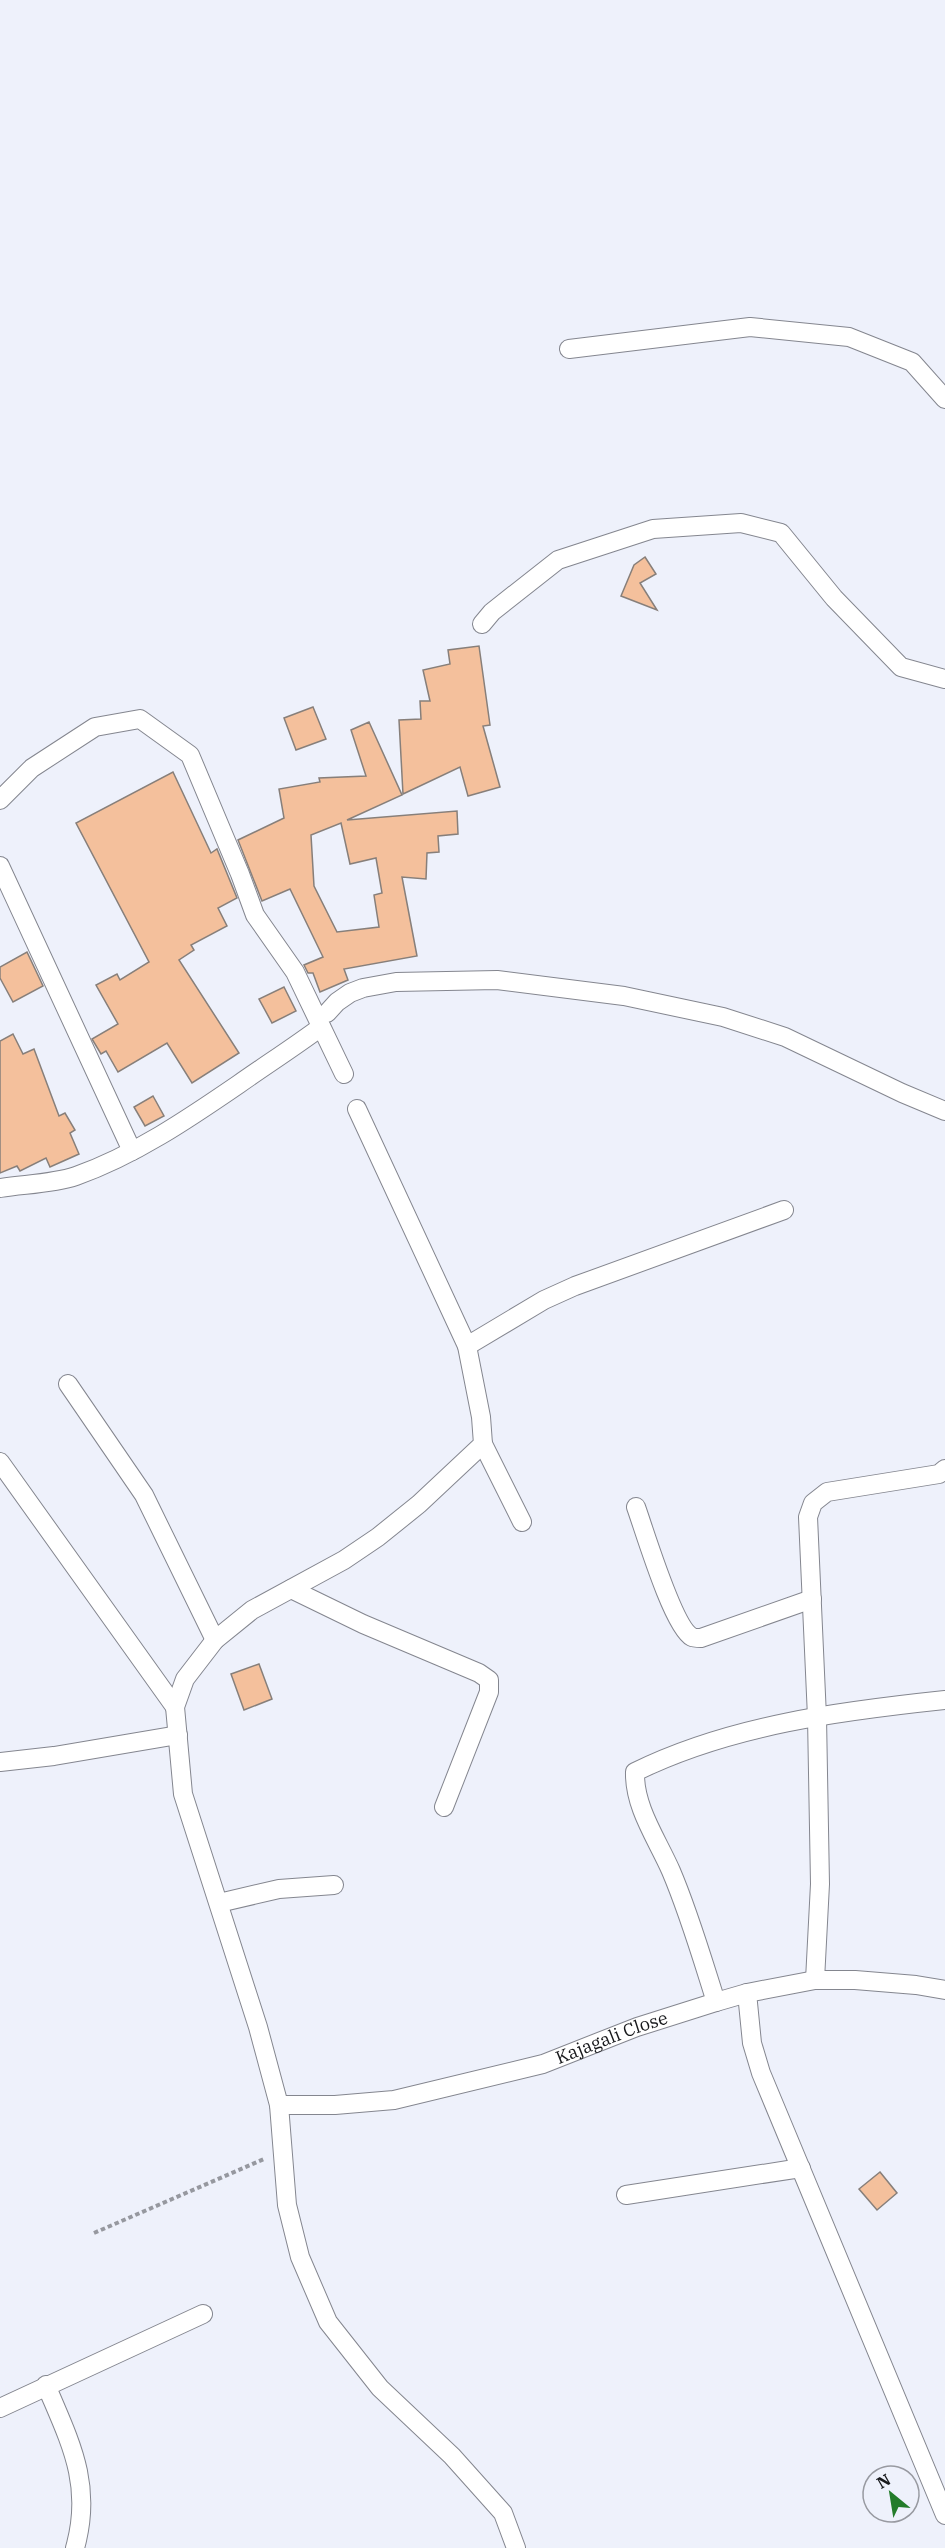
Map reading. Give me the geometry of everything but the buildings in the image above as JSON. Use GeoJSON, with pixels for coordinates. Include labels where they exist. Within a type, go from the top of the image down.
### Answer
{"type":"FeatureCollection","features":[{"type":"Feature","properties":{"kind":"street"},"geometry":{"type":"LineString","coordinates":[[569,349],[750,327],[849,337],[912,362],[945,399]]}},
{"type":"Feature","properties":{"kind":"street"},"geometry":{"type":"LineString","coordinates":[[482,624],[492,612],[558,560],[653,530],[741,524],[781,533],[834,598],[901,667],[945,679]]}},
{"type":"Feature","properties":{"kind":"street"},"geometry":{"type":"LineString","coordinates":[[0,800],[33,768],[95,727],[140,719],[190,755],[255,915],[295,972],[324,1020],[344,1074]]}},
{"type":"Feature","properties":{"kind":"street"},"geometry":{"type":"LineString","coordinates":[[0,866],[132,1151]]}},
{"type":"Feature","properties":{"kind":"street"},"geometry":{"type":"LineString","coordinates":[[0,1188],[56,1182],[76,1176],[132,1151],[176,1126],[324,1020],[337,1002],[350,993],[363,988],[396,982],[497,980],[624,996],[723,1017],[785,1036],[902,1093],[945,1111]]}},
{"type":"Feature","properties":{"kind":"street"},"geometry":{"type":"LineString","coordinates":[[357,1109],[467,1346],[481,1417],[483,1444],[522,1522]]}},
{"type":"Feature","properties":{"kind":"street"},"geometry":{"type":"LineString","coordinates":[[467,1346],[544,1300],[575,1286],[784,1210]]}},
{"type":"Feature","properties":{"kind":"street"},"geometry":{"type":"LineString","coordinates":[[68,1384],[144,1495],[215,1640]]}},
{"type":"Feature","properties":{"kind":"street"},"geometry":{"type":"LineString","coordinates":[[483,1444],[419,1504],[378,1537],[344,1560],[252,1610],[215,1640],[185,1679],[175,1707],[183,1794],[258,2027],[279,2105],[287,2205],[300,2257],[328,2322],[381,2388],[452,2456],[503,2513],[516,2548]]}},
{"type":"Feature","properties":{"kind":"street"},"geometry":{"type":"LineString","coordinates":[[0,1462],[175,1707]]}},
{"type":"Feature","properties":{"kind":"street"},"geometry":{"type":"LineString","coordinates":[[815,1980],[820,1884],[818,1717],[808,1516],[813,1503],[828,1492],[939,1474],[945,1469]]}},
{"type":"Feature","properties":{"kind":"street"},"geometry":{"type":"LineString","coordinates":[[636,1507],[659,1575],[684,1628],[691,1636],[701,1638],[812,1599]]}},
{"type":"Feature","properties":{"kind":"street"},"geometry":{"type":"LineString","coordinates":[[291,1589],[489,1680],[489,1692],[444,1808]]}},
{"type":"Feature","properties":{"kind":"street"},"geometry":{"type":"LineString","coordinates":[[716,2002],[671,1872],[638,1801],[634,1787],[635,1772],[724,1739],[818,1717],[945,1700]]}},
{"type":"Feature","properties":{"kind":"street"},"geometry":{"type":"LineString","coordinates":[[0,1762],[54,1756],[178,1735]]}},
{"type":"Feature","properties":{"kind":"street"},"geometry":{"type":"LineString","coordinates":[[219,1903],[279,1889],[334,1885]]}},
{"type":"Feature","properties":{"kind":"street","name":"Kajagali Close"},"geometry":{"type":"LineString","coordinates":[[279,2105],[335,2106],[394,2100],[543,2064],[637,2027],[747,1992],[815,1980],[855,1980],[945,1990]]}},
{"type":"Feature","properties":{"kind":"street"},"geometry":{"type":"LineString","coordinates":[[747,1992],[752,2043],[761,2073],[945,2515]]}},
{"type":"Feature","properties":{"kind":"street"},"geometry":{"type":"LineString","coordinates":[[626,2195],[801,2168]]}},
{"type":"Feature","properties":{"kind":"street"},"geometry":{"type":"LineString","coordinates":[[0,2408],[203,2314]]}},
{"type":"Feature","properties":{"kind":"street"},"geometry":{"type":"LineString","coordinates":[[46,2385],[75,2452],[82,2486],[79,2534],[75,2548]]}},
{"type":"Feature","properties":{"kind":"path"},"geometry":{"type":"LineString","coordinates":[[94,2233],[283,2151]]}}]}
